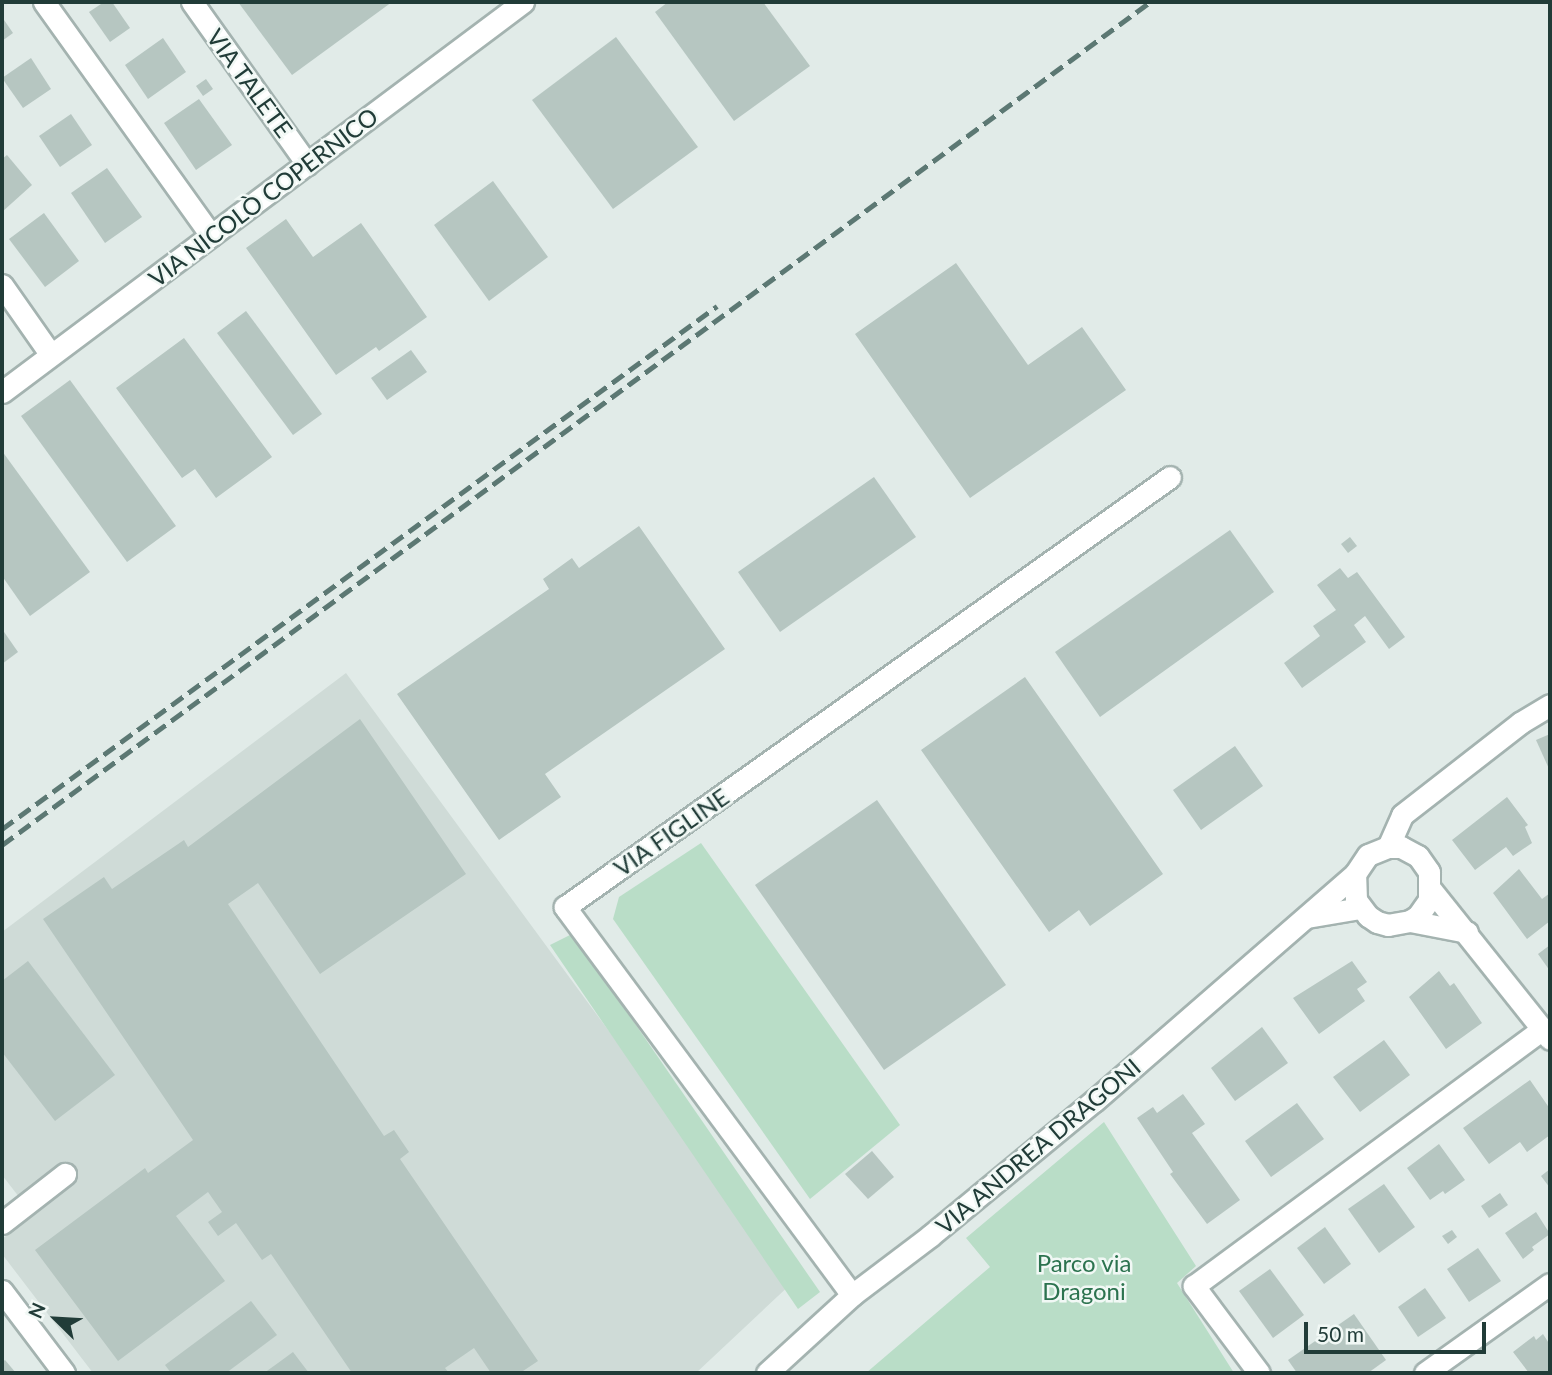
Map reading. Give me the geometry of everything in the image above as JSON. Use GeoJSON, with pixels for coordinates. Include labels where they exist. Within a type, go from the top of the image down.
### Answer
{"type":"FeatureCollection","features":[{"type":"Feature","properties":{"kind":"street"},"geometry":{"type":"LineString","coordinates":[[44,2],[211,235]]}},
{"type":"Feature","properties":{"kind":"street","name":"VIA TALETE"},"geometry":{"type":"LineString","coordinates":[[192,2],[307,164]]}},
{"type":"Feature","properties":{"kind":"street","name":"VIA NICOLÒ COPERNICO"},"geometry":{"type":"LineString","coordinates":[[2,392],[523,2]]}},
{"type":"Feature","properties":{"kind":"street"},"geometry":{"type":"LineString","coordinates":[[2,285],[51,355]]}},
{"type":"Feature","properties":{"kind":"street","name":"VIA FIGLINE"},"geometry":{"type":"LineString","coordinates":[[852,1295],[565,907],[1170,477]]}},
{"type":"Feature","properties":{"kind":"street"},"geometry":{"type":"LineString","coordinates":[[1388,846],[1402,816],[1520,723],[1550,705]]}},
{"type":"Feature","properties":{"kind":"street"},"geometry":{"type":"LineString","coordinates":[[1259,1373],[1194,1286],[1546,1034],[1467,932],[1432,891],[1429,872],[1418,856],[1401,847],[1388,846],[1368,855],[1355,874],[1354,892],[1360,908],[1377,922],[1388,925],[1410,921],[1467,932]]}},
{"type":"Feature","properties":{"kind":"street","name":"VIA ANDREA DRAGONI"},"geometry":{"type":"LineString","coordinates":[[767,1373],[852,1295],[930,1236],[1094,1101],[1355,874]]}},
{"type":"Feature","properties":{"kind":"street"},"geometry":{"type":"LineString","coordinates":[[1410,921],[1424,909],[1432,891]]}},
{"type":"Feature","properties":{"kind":"street"},"geometry":{"type":"LineString","coordinates":[[1307,917],[1360,908]]}},
{"type":"Feature","properties":{"kind":"street"},"geometry":{"type":"LineString","coordinates":[[2,1223],[65,1174]]}},
{"type":"Feature","properties":{"kind":"street"},"geometry":{"type":"LineString","coordinates":[[1425,1373],[1550,1284]]}},
{"type":"Feature","properties":{"kind":"street"},"geometry":{"type":"LineString","coordinates":[[2,1291],[64,1373]]}},
{"type":"Feature","properties":{"kind":"shaded area"},"geometry":{"type":"Polygon","coordinates":[[[346,673],[793,1282],[696,1373],[93,1373],[2,1254],[2,1239],[33,1215],[2,1175],[2,932],[346,673]]]}},
{"type":"Feature","properties":{"kind":"green space"},"geometry":{"type":"Polygon","coordinates":[[[701,843],[900,1125],[810,1199],[613,919],[619,897],[701,843]]]}},
{"type":"Feature","properties":{"kind":"green space"},"geometry":{"type":"Polygon","coordinates":[[[570,935],[578,941],[820,1292],[798,1309],[550,945],[570,935]]]}},
{"type":"Feature","properties":{"kind":"green space","name":"Parco via Dragoni"},"geometry":{"type":"Polygon","coordinates":[[[1104,1122],[1196,1266],[1177,1283],[1234,1373],[866,1373],[990,1267],[966,1238],[1104,1122]]]}},
{"type":"Feature","properties":{"kind":"building"},"geometry":{"type":"Polygon","coordinates":[[[104,2],[112,2],[130,28],[110,42],[89,12],[104,2]]]}},
{"type":"Feature","properties":{"kind":"building"},"geometry":{"type":"Polygon","coordinates":[[[238,2],[392,2],[292,75],[238,2]]]}},
{"type":"Feature","properties":{"kind":"building"},"geometry":{"type":"Polygon","coordinates":[[[668,2],[763,2],[810,66],[734,121],[655,12],[668,2]]]}},
{"type":"Feature","properties":{"kind":"building"},"geometry":{"type":"Polygon","coordinates":[[[2,17],[13,33],[2,41],[2,17]]]}},
{"type":"Feature","properties":{"kind":"building"},"geometry":{"type":"Polygon","coordinates":[[[616,37],[698,147],[613,209],[532,100],[616,37]]]}},
{"type":"Feature","properties":{"kind":"building"},"geometry":{"type":"Polygon","coordinates":[[[163,38],[186,72],[148,99],[125,65],[163,38]]]}},
{"type":"Feature","properties":{"kind":"building"},"geometry":{"type":"Polygon","coordinates":[[[31,58],[51,89],[23,108],[2,78],[31,58]]]}},
{"type":"Feature","properties":{"kind":"building"},"geometry":{"type":"Polygon","coordinates":[[[206,79],[213,89],[203,96],[196,86],[206,79]]]}},
{"type":"Feature","properties":{"kind":"building"},"geometry":{"type":"Polygon","coordinates":[[[199,99],[232,145],[196,170],[164,123],[199,99]]]}},
{"type":"Feature","properties":{"kind":"building"},"geometry":{"type":"Polygon","coordinates":[[[71,114],[92,145],[60,167],[39,136],[71,114]]]}},
{"type":"Feature","properties":{"kind":"building"},"geometry":{"type":"Polygon","coordinates":[[[7,155],[32,185],[2,212],[2,159],[7,155]]]}},
{"type":"Feature","properties":{"kind":"building"},"geometry":{"type":"Polygon","coordinates":[[[107,168],[142,217],[105,243],[71,193],[107,168]]]}},
{"type":"Feature","properties":{"kind":"building"},"geometry":{"type":"Polygon","coordinates":[[[493,181],[548,257],[489,301],[434,225],[493,181]]]}},
{"type":"Feature","properties":{"kind":"building"},"geometry":{"type":"Polygon","coordinates":[[[44,213],[79,261],[45,287],[9,239],[44,213]]]}},
{"type":"Feature","properties":{"kind":"building"},"geometry":{"type":"Polygon","coordinates":[[[286,219],[313,257],[361,223],[427,317],[379,351],[376,347],[336,375],[246,248],[286,219]]]}},
{"type":"Feature","properties":{"kind":"building"},"geometry":{"type":"Polygon","coordinates":[[[956,263],[1028,365],[1082,327],[1126,390],[970,498],[855,334],[956,263]]]}},
{"type":"Feature","properties":{"kind":"building"},"geometry":{"type":"Polygon","coordinates":[[[246,311],[322,414],[293,435],[217,333],[246,311]]]}},
{"type":"Feature","properties":{"kind":"building"},"geometry":{"type":"Polygon","coordinates":[[[184,338],[272,457],[216,498],[195,469],[182,478],[116,388],[184,338]]]}},
{"type":"Feature","properties":{"kind":"building"},"geometry":{"type":"Polygon","coordinates":[[[411,350],[427,372],[387,400],[371,378],[411,350]]]}},
{"type":"Feature","properties":{"kind":"building"},"geometry":{"type":"Polygon","coordinates":[[[70,380],[176,526],[127,562],[21,416],[70,380]]]}},
{"type":"Feature","properties":{"kind":"building"},"geometry":{"type":"Polygon","coordinates":[[[2,451],[90,572],[30,616],[2,576],[2,451]]]}},
{"type":"Feature","properties":{"kind":"building"},"geometry":{"type":"Polygon","coordinates":[[[874,477],[916,537],[780,632],[738,572],[874,477]]]}},
{"type":"Feature","properties":{"kind":"building"},"geometry":{"type":"Polygon","coordinates":[[[639,526],[725,649],[545,774],[561,797],[499,840],[397,694],[549,589],[543,579],[572,558],[579,568],[639,526]]]}},
{"type":"Feature","properties":{"kind":"building"},"geometry":{"type":"Polygon","coordinates":[[[1230,530],[1274,592],[1100,717],[1055,652],[1230,530]]]}},
{"type":"Feature","properties":{"kind":"building"},"geometry":{"type":"Polygon","coordinates":[[[1350,537],[1357,546],[1348,553],[1341,544],[1350,537]]]}},
{"type":"Feature","properties":{"kind":"building"},"geometry":{"type":"Polygon","coordinates":[[[1340,568],[1348,578],[1357,572],[1405,637],[1389,649],[1365,616],[1354,625],[1366,642],[1302,688],[1284,663],[1320,636],[1313,626],[1336,610],[1317,585],[1340,568]]]}},
{"type":"Feature","properties":{"kind":"building"},"geometry":{"type":"Polygon","coordinates":[[[2,629],[18,652],[2,664],[2,629]]]}},
{"type":"Feature","properties":{"kind":"building"},"geometry":{"type":"Polygon","coordinates":[[[1025,677],[1163,874],[1090,926],[1079,910],[1049,932],[921,750],[1025,677]]]}},
{"type":"Feature","properties":{"kind":"building"},"geometry":{"type":"Polygon","coordinates":[[[360,719],[466,874],[320,974],[258,883],[228,904],[384,1136],[394,1130],[409,1152],[400,1159],[538,1361],[520,1373],[491,1373],[474,1348],[445,1368],[449,1373],[352,1373],[271,1254],[262,1260],[236,1223],[218,1236],[208,1222],[222,1212],[208,1192],[176,1216],[225,1281],[118,1361],[35,1250],[145,1168],[148,1173],[193,1140],[43,919],[104,877],[112,889],[184,840],[188,847],[360,719]]]}},
{"type":"Feature","properties":{"kind":"building"},"geometry":{"type":"Polygon","coordinates":[[[1550,734],[1550,771],[1536,740],[1550,734]]]}},
{"type":"Feature","properties":{"kind":"building"},"geometry":{"type":"Polygon","coordinates":[[[1235,746],[1263,786],[1201,830],[1173,790],[1235,746]]]}},
{"type":"Feature","properties":{"kind":"building"},"geometry":{"type":"Polygon","coordinates":[[[1507,797],[1528,825],[1525,827],[1532,843],[1513,856],[1506,847],[1475,870],[1452,840],[1507,797]]]}},
{"type":"Feature","properties":{"kind":"building"},"geometry":{"type":"Polygon","coordinates":[[[877,800],[1006,985],[884,1070],[755,885],[877,800]]]}},
{"type":"Feature","properties":{"kind":"building"},"geometry":{"type":"Polygon","coordinates":[[[1519,869],[1542,899],[1550,893],[1550,921],[1527,939],[1493,893],[1519,869]]]}},
{"type":"Feature","properties":{"kind":"building"},"geometry":{"type":"Polygon","coordinates":[[[1550,945],[1550,971],[1538,954],[1550,945]]]}},
{"type":"Feature","properties":{"kind":"building"},"geometry":{"type":"Polygon","coordinates":[[[28,961],[115,1075],[55,1121],[2,1052],[2,981],[28,961]]]}},
{"type":"Feature","properties":{"kind":"building"},"geometry":{"type":"Polygon","coordinates":[[[1352,961],[1367,982],[1357,989],[1365,1001],[1319,1034],[1293,998],[1352,961]]]}},
{"type":"Feature","properties":{"kind":"building"},"geometry":{"type":"Polygon","coordinates":[[[1439,971],[1450,986],[1454,983],[1482,1023],[1446,1049],[1409,997],[1439,971]]]}},
{"type":"Feature","properties":{"kind":"building"},"geometry":{"type":"Polygon","coordinates":[[[1262,1027],[1288,1063],[1235,1101],[1211,1068],[1262,1027]]]}},
{"type":"Feature","properties":{"kind":"building"},"geometry":{"type":"Polygon","coordinates":[[[1384,1040],[1410,1075],[1360,1112],[1333,1077],[1384,1040]]]}},
{"type":"Feature","properties":{"kind":"building"},"geometry":{"type":"Polygon","coordinates":[[[1530,1080],[1550,1109],[1550,1135],[1527,1152],[1520,1142],[1489,1164],[1463,1128],[1530,1080]]]}},
{"type":"Feature","properties":{"kind":"building"},"geometry":{"type":"Polygon","coordinates":[[[1183,1094],[1205,1124],[1192,1133],[1240,1200],[1207,1224],[1170,1174],[1173,1172],[1137,1118],[1153,1107],[1157,1113],[1183,1094]]]}},
{"type":"Feature","properties":{"kind":"building"},"geometry":{"type":"Polygon","coordinates":[[[1297,1103],[1324,1139],[1271,1177],[1245,1141],[1297,1103]]]}},
{"type":"Feature","properties":{"kind":"building"},"geometry":{"type":"Polygon","coordinates":[[[1439,1144],[1465,1180],[1445,1194],[1443,1191],[1430,1200],[1407,1168],[1439,1144]]]}},
{"type":"Feature","properties":{"kind":"building"},"geometry":{"type":"Polygon","coordinates":[[[872,1151],[894,1177],[868,1199],[845,1174],[872,1151]]]}},
{"type":"Feature","properties":{"kind":"building"},"geometry":{"type":"Polygon","coordinates":[[[1550,1169],[1550,1188],[1541,1176],[1550,1169]]]}},
{"type":"Feature","properties":{"kind":"building"},"geometry":{"type":"Polygon","coordinates":[[[1384,1184],[1415,1227],[1379,1253],[1348,1209],[1384,1184]]]}},
{"type":"Feature","properties":{"kind":"building"},"geometry":{"type":"Polygon","coordinates":[[[1500,1193],[1508,1205],[1489,1218],[1481,1206],[1500,1193]]]}},
{"type":"Feature","properties":{"kind":"building"},"geometry":{"type":"Polygon","coordinates":[[[1536,1212],[1550,1234],[1532,1247],[1534,1250],[1523,1259],[1505,1233],[1536,1212]]]}},
{"type":"Feature","properties":{"kind":"building"},"geometry":{"type":"Polygon","coordinates":[[[1325,1227],[1351,1264],[1324,1284],[1297,1248],[1325,1227]]]}},
{"type":"Feature","properties":{"kind":"building"},"geometry":{"type":"Polygon","coordinates":[[[1452,1230],[1457,1237],[1448,1244],[1442,1236],[1452,1230]]]}},
{"type":"Feature","properties":{"kind":"building"},"geometry":{"type":"Polygon","coordinates":[[[1478,1248],[1501,1281],[1469,1302],[1447,1269],[1478,1248]]]}},
{"type":"Feature","properties":{"kind":"building"},"geometry":{"type":"Polygon","coordinates":[[[1270,1269],[1304,1315],[1273,1338],[1239,1291],[1270,1269]]]}},
{"type":"Feature","properties":{"kind":"building"},"geometry":{"type":"Polygon","coordinates":[[[1425,1288],[1446,1318],[1418,1337],[1398,1307],[1425,1288]]]}},
{"type":"Feature","properties":{"kind":"building"},"geometry":{"type":"Polygon","coordinates":[[[251,1301],[277,1335],[226,1373],[171,1373],[165,1365],[251,1301]]]}},
{"type":"Feature","properties":{"kind":"building"},"geometry":{"type":"Polygon","coordinates":[[[1354,1314],[1386,1360],[1368,1373],[1297,1373],[1288,1360],[1354,1314]]]}},
{"type":"Feature","properties":{"kind":"building"},"geometry":{"type":"Polygon","coordinates":[[[1543,1334],[1550,1345],[1550,1373],[1529,1373],[1513,1352],[1534,1336],[1536,1340],[1543,1334]]]}},
{"type":"Feature","properties":{"kind":"building"},"geometry":{"type":"Polygon","coordinates":[[[293,1352],[309,1373],[264,1373],[278,1363],[293,1352]]]}},
{"type":"Feature","properties":{"kind":"building"},"geometry":{"type":"Polygon","coordinates":[[[5,1360],[16,1373],[2,1373],[2,1362],[5,1360]]]}},
{"type":"Feature","properties":{"kind":"railway"},"geometry":{"type":"LineString","coordinates":[[2,845],[1150,2]]}},
{"type":"Feature","properties":{"kind":"railway"},"geometry":{"type":"LineString","coordinates":[[2,829],[717,306]]}}]}
